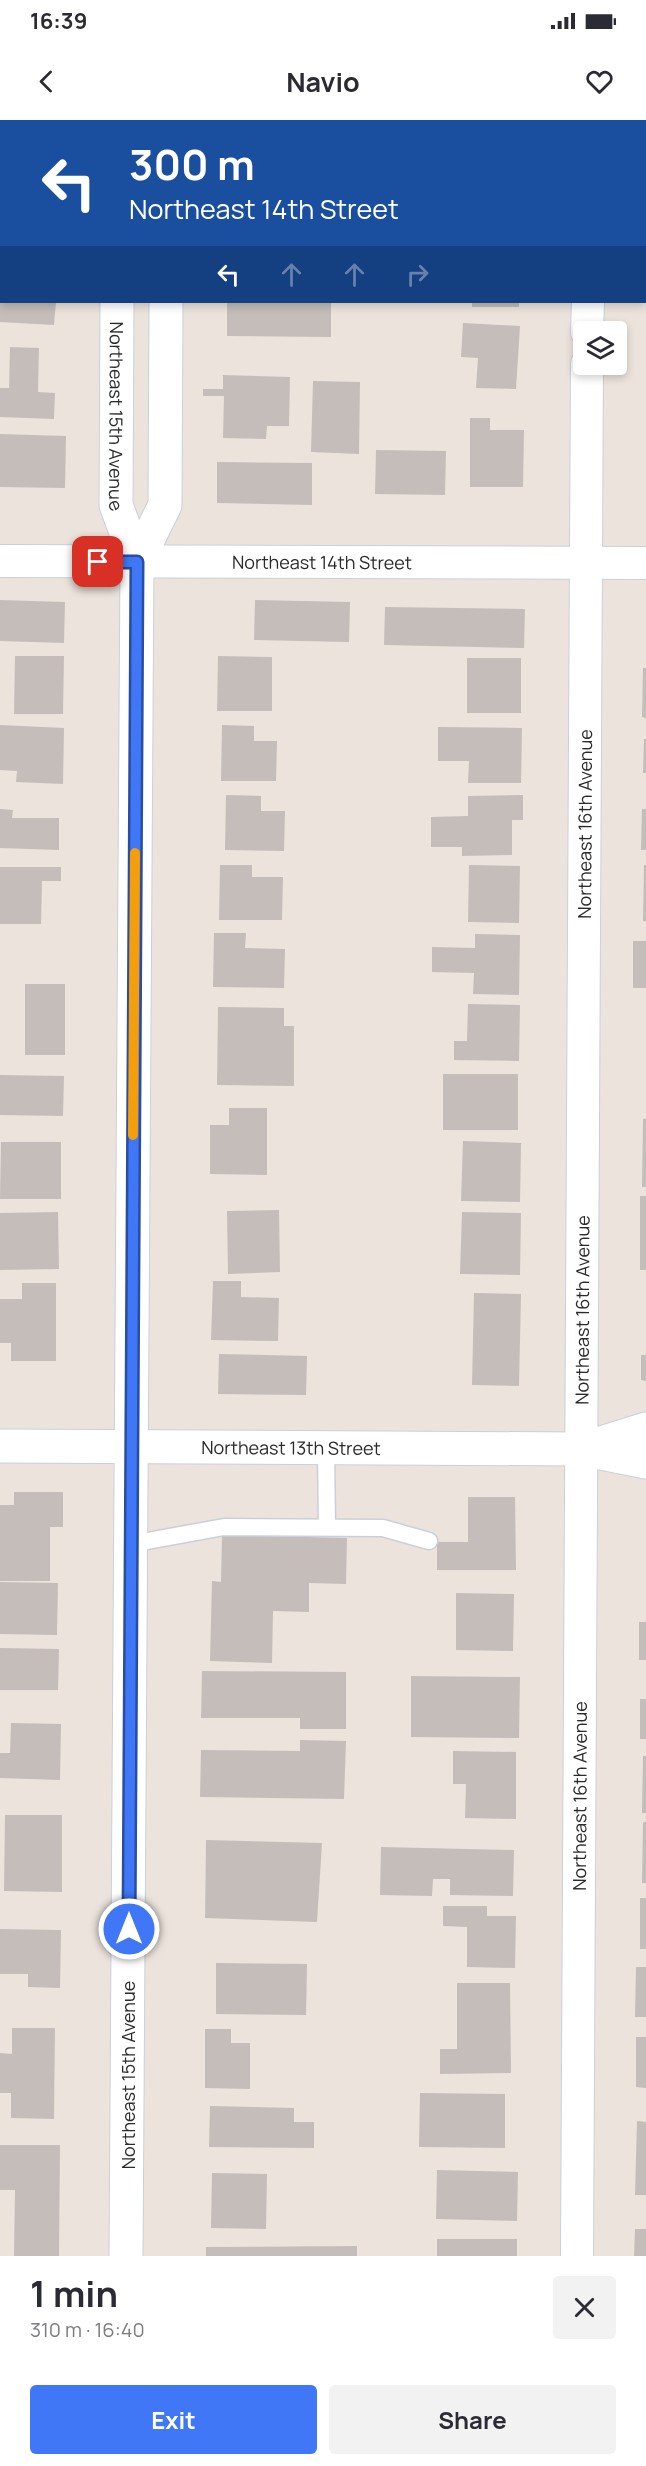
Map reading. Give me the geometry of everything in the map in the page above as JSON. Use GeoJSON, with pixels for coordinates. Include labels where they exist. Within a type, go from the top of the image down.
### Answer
{"type":"FeatureCollection","features":[{"type":"Feature","properties":{"kind":"street","name":"Northeast 15th Avenue"},"geometry":{"type":"LineString","coordinates":[[117,303],[116,505],[137,562],[126,2256]]}},
{"type":"Feature","properties":{"kind":"street","name":"Northeast 15th Avenue"},"geometry":{"type":"LineString","coordinates":[[137,562],[165,505],[166,303]]}},
{"type":"Feature","properties":{"kind":"street"},"geometry":{"type":"LineString","coordinates":[[587,321],[588,303]]}},
{"type":"Feature","properties":{"kind":"street","name":"Northeast 16th Avenue"},"geometry":{"type":"LineString","coordinates":[[577,2256],[587,375]]}},
{"type":"Feature","properties":{"kind":"street","name":"Northeast 14th Street"},"geometry":{"type":"LineString","coordinates":[[0,561],[646,563]]}},
{"type":"Feature","properties":{"kind":"street","name":"Northeast 13th Street"},"geometry":{"type":"LineString","coordinates":[[581,1449],[646,1429]]}},
{"type":"Feature","properties":{"kind":"street","name":"Northeast 13th Street"},"geometry":{"type":"LineString","coordinates":[[0,1446],[581,1449],[646,1462]]}},
{"type":"Feature","properties":{"kind":"lane"},"geometry":{"type":"LineString","coordinates":[[326,1448],[327,1527]]}},
{"type":"Feature","properties":{"kind":"lane"},"geometry":{"type":"LineString","coordinates":[[131,1544],[224,1527],[383,1528],[429,1541]]}},
{"type":"Feature","properties":{"kind":"building"},"geometry":{"type":"Polygon","coordinates":[[[0,303],[56,303],[54,325],[0,322],[0,303]]]}},
{"type":"Feature","properties":{"kind":"building"},"geometry":{"type":"Polygon","coordinates":[[[227,303],[331,303],[331,337],[227,336],[227,303]]]}},
{"type":"Feature","properties":{"kind":"building"},"geometry":{"type":"Polygon","coordinates":[[[472,303],[519,303],[519,307],[472,307],[472,303]]]}},
{"type":"Feature","properties":{"kind":"building"},"geometry":{"type":"Polygon","coordinates":[[[463,323],[520,326],[516,389],[476,388],[478,358],[461,357],[463,323]]]}},
{"type":"Feature","properties":{"kind":"building"},"geometry":{"type":"Polygon","coordinates":[[[10,347],[39,348],[38,392],[55,393],[54,419],[0,417],[0,388],[9,388],[10,347]]]}},
{"type":"Feature","properties":{"kind":"building"},"geometry":{"type":"Polygon","coordinates":[[[223,375],[290,377],[289,426],[267,426],[266,439],[223,438],[224,396],[203,396],[203,389],[223,389],[223,375]]]}},
{"type":"Feature","properties":{"kind":"building"},"geometry":{"type":"Polygon","coordinates":[[[313,381],[360,382],[359,454],[311,452],[313,381]]]}},
{"type":"Feature","properties":{"kind":"building"},"geometry":{"type":"Polygon","coordinates":[[[470,418],[490,418],[490,430],[524,430],[523,487],[470,487],[470,418]]]}},
{"type":"Feature","properties":{"kind":"building"},"geometry":{"type":"Polygon","coordinates":[[[0,434],[66,436],[65,488],[0,487],[0,434]]]}},
{"type":"Feature","properties":{"kind":"building"},"geometry":{"type":"Polygon","coordinates":[[[376,450],[446,451],[445,495],[375,494],[376,450]]]}},
{"type":"Feature","properties":{"kind":"building"},"geometry":{"type":"Polygon","coordinates":[[[217,462],[312,463],[312,505],[217,503],[217,462]]]}},
{"type":"Feature","properties":{"kind":"building"},"geometry":{"type":"Polygon","coordinates":[[[0,600],[65,602],[64,643],[0,641],[0,600]]]}},
{"type":"Feature","properties":{"kind":"building"},"geometry":{"type":"Polygon","coordinates":[[[255,600],[350,602],[349,642],[254,640],[255,600]]]}},
{"type":"Feature","properties":{"kind":"building"},"geometry":{"type":"Polygon","coordinates":[[[385,607],[525,609],[524,648],[384,645],[385,607]]]}},
{"type":"Feature","properties":{"kind":"building"},"geometry":{"type":"Polygon","coordinates":[[[15,656],[64,656],[63,714],[14,714],[15,656]]]}},
{"type":"Feature","properties":{"kind":"building"},"geometry":{"type":"Polygon","coordinates":[[[218,656],[272,657],[272,711],[217,711],[218,656]]]}},
{"type":"Feature","properties":{"kind":"building"},"geometry":{"type":"Polygon","coordinates":[[[467,658],[521,658],[521,713],[467,713],[467,658]]]}},
{"type":"Feature","properties":{"kind":"building"},"geometry":{"type":"Polygon","coordinates":[[[643,668],[646,668],[646,718],[642,717],[643,668]]]}},
{"type":"Feature","properties":{"kind":"building"},"geometry":{"type":"Polygon","coordinates":[[[0,725],[64,728],[63,784],[16,782],[17,771],[0,770],[0,725]]]}},
{"type":"Feature","properties":{"kind":"building"},"geometry":{"type":"Polygon","coordinates":[[[222,725],[254,726],[254,741],[277,741],[276,781],[221,781],[222,725]]]}},
{"type":"Feature","properties":{"kind":"building"},"geometry":{"type":"Polygon","coordinates":[[[438,727],[522,728],[521,783],[468,783],[469,761],[438,761],[438,727]]]}},
{"type":"Feature","properties":{"kind":"building"},"geometry":{"type":"Polygon","coordinates":[[[644,739],[646,739],[646,773],[643,773],[644,739]]]}},
{"type":"Feature","properties":{"kind":"building"},"geometry":{"type":"Polygon","coordinates":[[[226,795],[261,796],[261,811],[285,811],[284,851],[225,850],[226,795]]]}},
{"type":"Feature","properties":{"kind":"building"},"geometry":{"type":"Polygon","coordinates":[[[523,795],[523,820],[512,820],[512,855],[462,856],[462,847],[431,847],[431,817],[468,816],[468,796],[523,795]]]}},
{"type":"Feature","properties":{"kind":"building"},"geometry":{"type":"Polygon","coordinates":[[[0,809],[13,810],[12,818],[59,818],[59,850],[0,848],[0,809]]]}},
{"type":"Feature","properties":{"kind":"building"},"geometry":{"type":"Polygon","coordinates":[[[642,809],[646,809],[646,850],[641,850],[642,809]]]}},
{"type":"Feature","properties":{"kind":"building"},"geometry":{"type":"Polygon","coordinates":[[[220,865],[252,865],[252,877],[283,877],[282,920],[219,920],[220,865]]]}},
{"type":"Feature","properties":{"kind":"building"},"geometry":{"type":"Polygon","coordinates":[[[469,865],[520,866],[519,923],[468,922],[469,865]]]}},
{"type":"Feature","properties":{"kind":"building"},"geometry":{"type":"Polygon","coordinates":[[[644,865],[646,865],[646,921],[643,921],[644,865]]]}},
{"type":"Feature","properties":{"kind":"building"},"geometry":{"type":"Polygon","coordinates":[[[0,867],[61,867],[61,881],[42,881],[41,924],[0,924],[0,867]]]}},
{"type":"Feature","properties":{"kind":"building"},"geometry":{"type":"Polygon","coordinates":[[[214,933],[246,933],[245,948],[285,949],[284,988],[213,987],[214,933]]]}},
{"type":"Feature","properties":{"kind":"building"},"geometry":{"type":"Polygon","coordinates":[[[475,934],[520,935],[519,995],[473,994],[474,973],[432,972],[432,947],[475,948],[475,934]]]}},
{"type":"Feature","properties":{"kind":"building"},"geometry":{"type":"Polygon","coordinates":[[[633,941],[646,941],[646,988],[633,988],[633,941]]]}},
{"type":"Feature","properties":{"kind":"building"},"geometry":{"type":"Polygon","coordinates":[[[25,984],[65,984],[65,1055],[25,1055],[25,984]]]}},
{"type":"Feature","properties":{"kind":"building"},"geometry":{"type":"Polygon","coordinates":[[[468,1004],[520,1005],[519,1061],[454,1060],[454,1041],[467,1041],[468,1004]]]}},
{"type":"Feature","properties":{"kind":"building"},"geometry":{"type":"Polygon","coordinates":[[[218,1007],[284,1008],[284,1026],[294,1026],[294,1086],[217,1085],[218,1007]]]}},
{"type":"Feature","properties":{"kind":"building"},"geometry":{"type":"Polygon","coordinates":[[[443,1074],[518,1074],[518,1130],[443,1130],[443,1074]]]}},
{"type":"Feature","properties":{"kind":"building"},"geometry":{"type":"Polygon","coordinates":[[[0,1075],[64,1076],[63,1116],[0,1115],[0,1075]]]}},
{"type":"Feature","properties":{"kind":"building"},"geometry":{"type":"Polygon","coordinates":[[[229,1108],[267,1108],[267,1175],[210,1174],[210,1125],[229,1125],[229,1108]]]}},
{"type":"Feature","properties":{"kind":"building"},"geometry":{"type":"Polygon","coordinates":[[[643,1119],[646,1119],[646,1187],[642,1187],[643,1119]]]}},
{"type":"Feature","properties":{"kind":"building"},"geometry":{"type":"Polygon","coordinates":[[[463,1141],[521,1143],[520,1202],[461,1201],[463,1141]]]}},
{"type":"Feature","properties":{"kind":"building"},"geometry":{"type":"Polygon","coordinates":[[[1,1142],[61,1142],[61,1199],[0,1199],[1,1142]]]}},
{"type":"Feature","properties":{"kind":"building"},"geometry":{"type":"Polygon","coordinates":[[[640,1196],[646,1196],[646,1270],[640,1270],[640,1196]]]}},
{"type":"Feature","properties":{"kind":"building"},"geometry":{"type":"Polygon","coordinates":[[[279,1210],[280,1272],[228,1274],[227,1211],[279,1210]]]}},
{"type":"Feature","properties":{"kind":"building"},"geometry":{"type":"Polygon","coordinates":[[[58,1212],[59,1269],[0,1270],[0,1213],[58,1212]]]}},
{"type":"Feature","properties":{"kind":"building"},"geometry":{"type":"Polygon","coordinates":[[[462,1212],[521,1213],[520,1275],[460,1274],[462,1212]]]}},
{"type":"Feature","properties":{"kind":"building"},"geometry":{"type":"Polygon","coordinates":[[[213,1281],[241,1281],[241,1297],[279,1298],[278,1341],[211,1340],[213,1281]]]}},
{"type":"Feature","properties":{"kind":"building"},"geometry":{"type":"Polygon","coordinates":[[[22,1283],[56,1283],[56,1361],[11,1361],[11,1343],[0,1343],[0,1299],[22,1299],[22,1283]]]}},
{"type":"Feature","properties":{"kind":"building"},"geometry":{"type":"Polygon","coordinates":[[[474,1293],[521,1294],[519,1386],[472,1385],[474,1293]]]}},
{"type":"Feature","properties":{"kind":"building"},"geometry":{"type":"Polygon","coordinates":[[[219,1354],[307,1356],[306,1395],[218,1394],[219,1354]]]}},
{"type":"Feature","properties":{"kind":"building"},"geometry":{"type":"Polygon","coordinates":[[[641,1355],[646,1355],[646,1381],[641,1380],[641,1355]]]}},
{"type":"Feature","properties":{"kind":"building"},"geometry":{"type":"Polygon","coordinates":[[[14,1492],[63,1492],[63,1527],[50,1527],[50,1581],[0,1581],[0,1505],[14,1505],[14,1492]]]}},
{"type":"Feature","properties":{"kind":"building"},"geometry":{"type":"Polygon","coordinates":[[[468,1497],[515,1497],[516,1570],[437,1570],[437,1542],[468,1542],[468,1497]]]}},
{"type":"Feature","properties":{"kind":"building"},"geometry":{"type":"Polygon","coordinates":[[[222,1535],[347,1538],[346,1584],[309,1583],[309,1612],[273,1611],[272,1663],[210,1661],[212,1581],[221,1582],[222,1535]]]}},
{"type":"Feature","properties":{"kind":"building"},"geometry":{"type":"Polygon","coordinates":[[[0,1582],[58,1583],[57,1635],[0,1634],[0,1582]]]}},
{"type":"Feature","properties":{"kind":"building"},"geometry":{"type":"Polygon","coordinates":[[[456,1593],[514,1594],[513,1651],[456,1650],[456,1593]]]}},
{"type":"Feature","properties":{"kind":"building"},"geometry":{"type":"Polygon","coordinates":[[[639,1622],[646,1622],[646,1660],[639,1660],[639,1622]]]}},
{"type":"Feature","properties":{"kind":"building"},"geometry":{"type":"Polygon","coordinates":[[[0,1648],[59,1649],[58,1690],[0,1690],[0,1648]]]}},
{"type":"Feature","properties":{"kind":"building"},"geometry":{"type":"Polygon","coordinates":[[[202,1671],[346,1672],[346,1729],[300,1729],[300,1718],[201,1718],[202,1671]]]}},
{"type":"Feature","properties":{"kind":"building"},"geometry":{"type":"Polygon","coordinates":[[[411,1676],[520,1677],[519,1738],[411,1737],[411,1676]]]}},
{"type":"Feature","properties":{"kind":"building"},"geometry":{"type":"Polygon","coordinates":[[[640,1699],[646,1699],[646,1739],[640,1739],[640,1699]]]}},
{"type":"Feature","properties":{"kind":"building"},"geometry":{"type":"Polygon","coordinates":[[[11,1723],[61,1724],[60,1780],[0,1778],[0,1753],[10,1753],[11,1723]]]}},
{"type":"Feature","properties":{"kind":"building"},"geometry":{"type":"Polygon","coordinates":[[[300,1740],[346,1741],[344,1799],[200,1797],[201,1750],[300,1751],[300,1740]]]}},
{"type":"Feature","properties":{"kind":"building"},"geometry":{"type":"Polygon","coordinates":[[[453,1751],[516,1752],[516,1819],[465,1818],[466,1784],[453,1784],[453,1751]]]}},
{"type":"Feature","properties":{"kind":"building"},"geometry":{"type":"Polygon","coordinates":[[[643,1756],[646,1756],[646,1813],[642,1813],[643,1756]]]}},
{"type":"Feature","properties":{"kind":"building"},"geometry":{"type":"Polygon","coordinates":[[[5,1815],[62,1815],[62,1892],[4,1891],[5,1815]]]}},
{"type":"Feature","properties":{"kind":"building"},"geometry":{"type":"Polygon","coordinates":[[[643,1822],[646,1822],[646,1883],[642,1883],[643,1822]]]}},
{"type":"Feature","properties":{"kind":"building"},"geometry":{"type":"Polygon","coordinates":[[[206,1840],[322,1843],[317,1922],[205,1918],[206,1840]]]}},
{"type":"Feature","properties":{"kind":"building"},"geometry":{"type":"Polygon","coordinates":[[[381,1847],[514,1850],[513,1896],[450,1895],[450,1879],[433,1879],[432,1896],[380,1895],[381,1847]]]}},
{"type":"Feature","properties":{"kind":"building"},"geometry":{"type":"Polygon","coordinates":[[[640,1898],[646,1898],[646,1949],[640,1949],[640,1898]]]}},
{"type":"Feature","properties":{"kind":"building"},"geometry":{"type":"Polygon","coordinates":[[[443,1906],[487,1906],[487,1916],[516,1916],[515,1968],[467,1967],[467,1927],[443,1926],[443,1906]]]}},
{"type":"Feature","properties":{"kind":"building"},"geometry":{"type":"Polygon","coordinates":[[[0,1929],[61,1930],[60,1988],[28,1987],[28,1974],[0,1974],[0,1929]]]}},
{"type":"Feature","properties":{"kind":"building"},"geometry":{"type":"Polygon","coordinates":[[[216,1963],[307,1964],[306,2015],[216,2014],[216,1963]]]}},
{"type":"Feature","properties":{"kind":"building"},"geometry":{"type":"Polygon","coordinates":[[[636,1967],[646,1967],[646,2017],[635,2017],[636,1967]]]}},
{"type":"Feature","properties":{"kind":"building"},"geometry":{"type":"Polygon","coordinates":[[[457,1983],[510,1983],[511,2073],[440,2074],[440,2049],[457,2049],[457,1983]]]}},
{"type":"Feature","properties":{"kind":"building"},"geometry":{"type":"Polygon","coordinates":[[[12,2028],[55,2028],[54,2119],[11,2118],[11,2093],[0,2093],[0,2053],[12,2054],[12,2028]]]}},
{"type":"Feature","properties":{"kind":"building"},"geometry":{"type":"Polygon","coordinates":[[[205,2029],[231,2029],[231,2043],[250,2043],[250,2089],[205,2088],[205,2029]]]}},
{"type":"Feature","properties":{"kind":"building"},"geometry":{"type":"Polygon","coordinates":[[[636,2037],[646,2037],[646,2088],[636,2087],[636,2037]]]}},
{"type":"Feature","properties":{"kind":"building"},"geometry":{"type":"Polygon","coordinates":[[[420,2093],[505,2094],[505,2148],[419,2147],[420,2093]]]}},
{"type":"Feature","properties":{"kind":"building"},"geometry":{"type":"Polygon","coordinates":[[[210,2106],[294,2108],[294,2122],[314,2122],[314,2148],[209,2147],[210,2106]]]}},
{"type":"Feature","properties":{"kind":"building"},"geometry":{"type":"Polygon","coordinates":[[[637,2121],[646,2122],[646,2195],[635,2195],[637,2121]]]}},
{"type":"Feature","properties":{"kind":"building"},"geometry":{"type":"Polygon","coordinates":[[[0,2145],[60,2145],[59,2256],[14,2256],[15,2190],[0,2190],[0,2145]]]}},
{"type":"Feature","properties":{"kind":"building"},"geometry":{"type":"Polygon","coordinates":[[[437,2170],[518,2172],[517,2221],[436,2219],[437,2170]]]}},
{"type":"Feature","properties":{"kind":"building"},"geometry":{"type":"Polygon","coordinates":[[[212,2173],[267,2174],[266,2229],[211,2228],[212,2173]]]}},
{"type":"Feature","properties":{"kind":"building"},"geometry":{"type":"Polygon","coordinates":[[[635,2229],[646,2229],[646,2256],[634,2256],[635,2229]]]}},
{"type":"Feature","properties":{"kind":"building"},"geometry":{"type":"Polygon","coordinates":[[[437,2239],[517,2239],[517,2256],[437,2256],[437,2239]]]}},
{"type":"Feature","properties":{"kind":"building"},"geometry":{"type":"Polygon","coordinates":[[[357,2246],[357,2256],[206,2256],[206,2247],[357,2246]]]}},
{"type":"Feature","properties":{"kind":"slow traffic"},"geometry":{"type":"LineString","coordinates":[[133,1135],[135,853]]}},
{"type":"Feature","properties":{"kind":"route"},"geometry":{"type":"LineString","coordinates":[[98,562],[137,562],[129,1929]]}}]}
